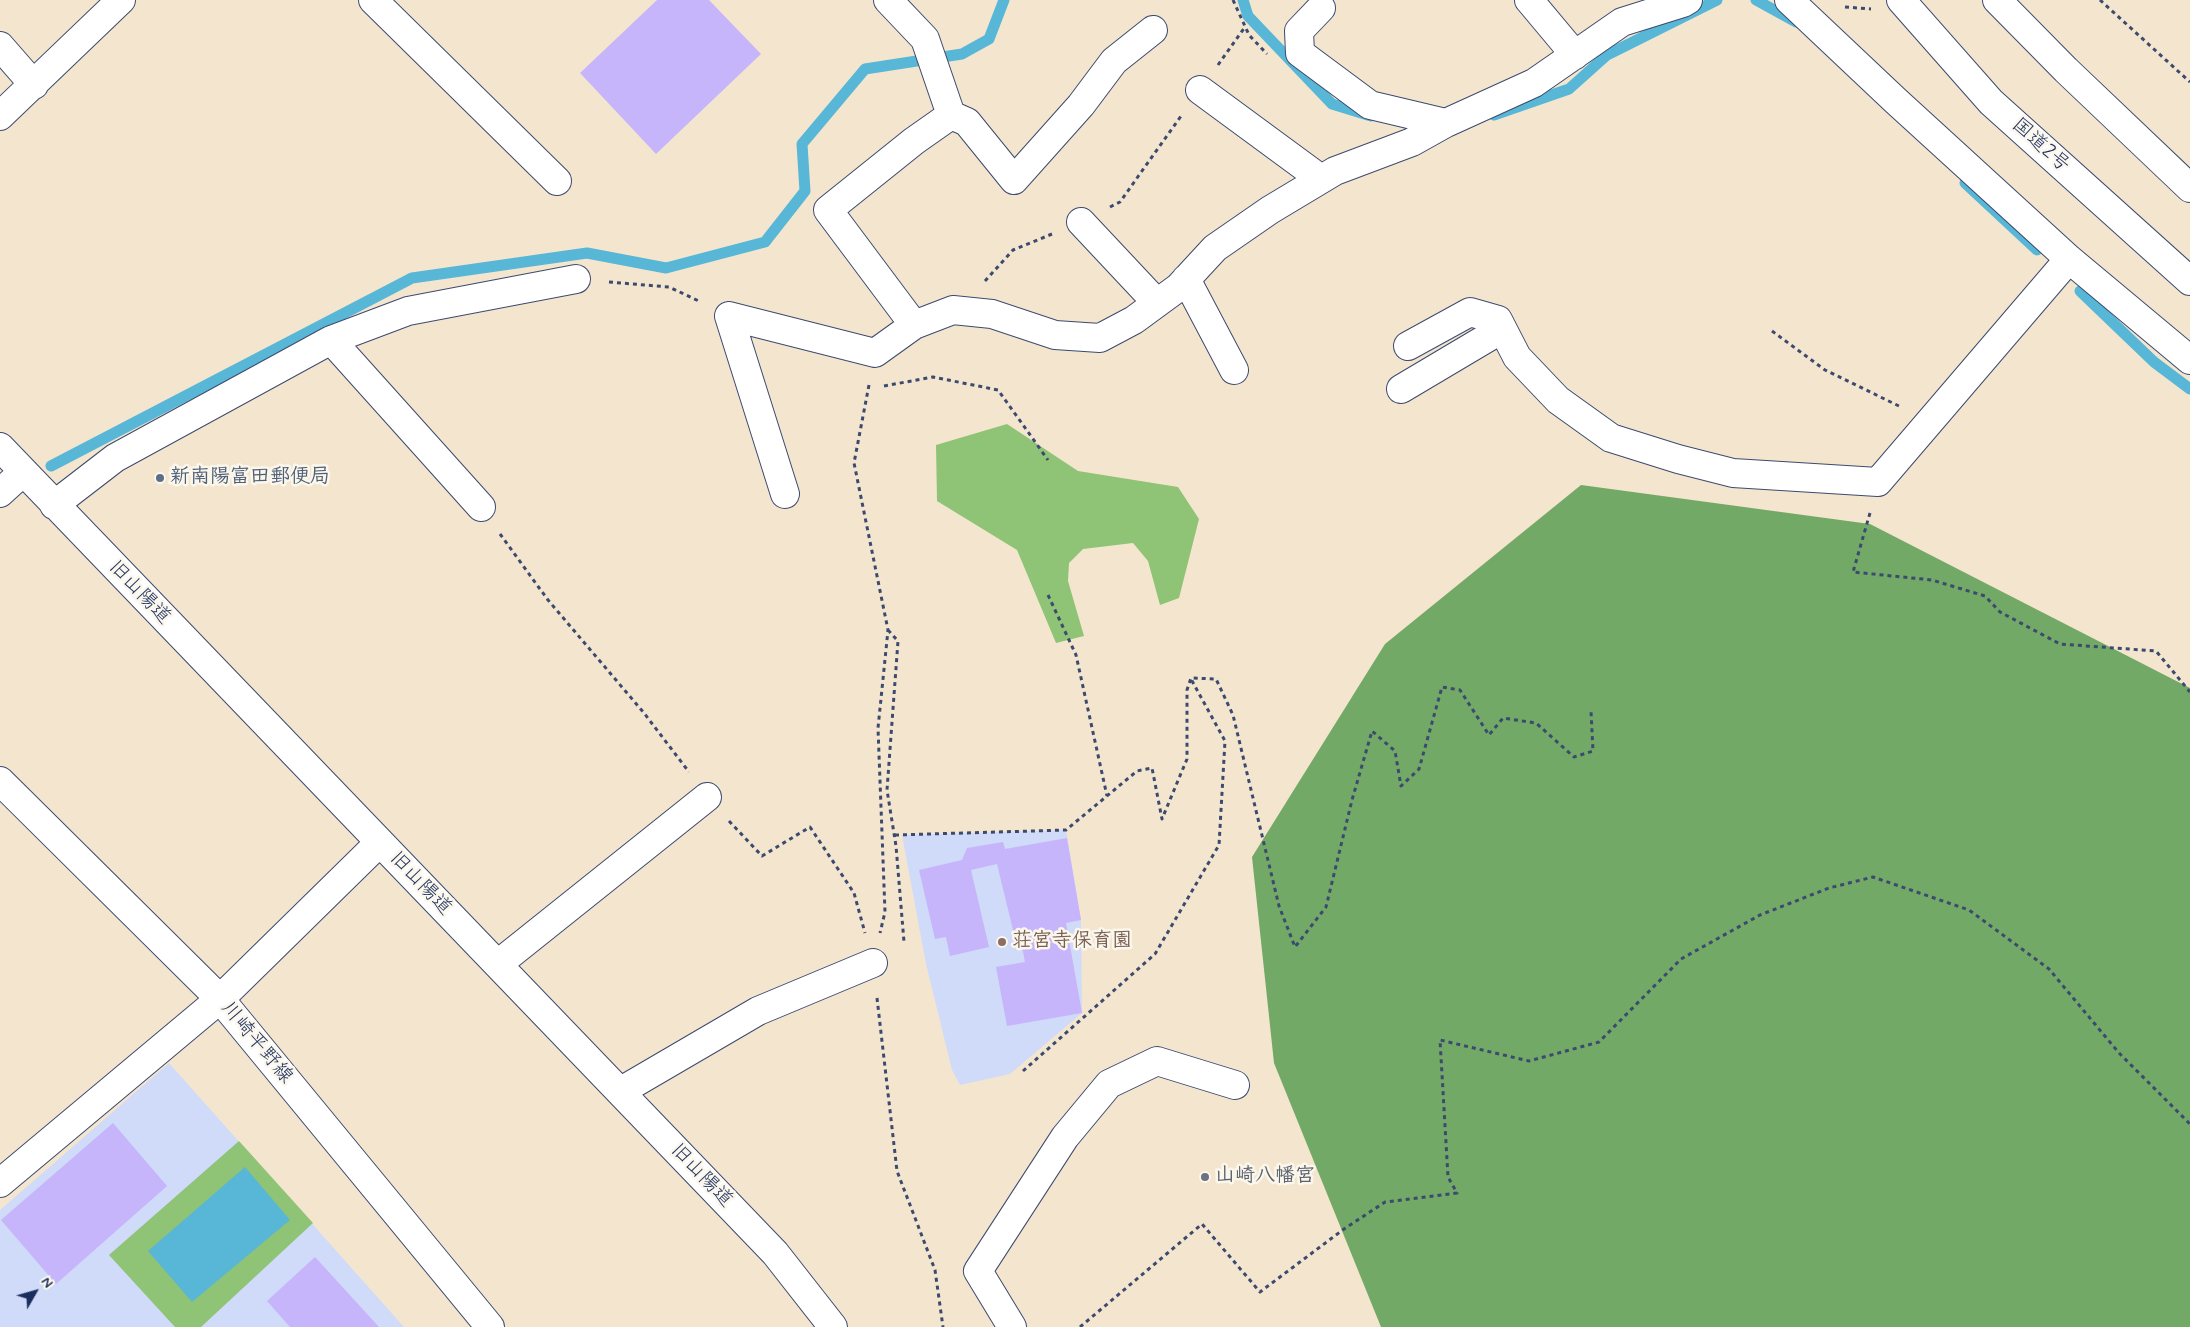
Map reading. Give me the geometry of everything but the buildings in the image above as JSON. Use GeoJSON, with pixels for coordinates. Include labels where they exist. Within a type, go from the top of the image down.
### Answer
{"type":"FeatureCollection","features":[{"type":"Feature","properties":{"kind":"main road"},"geometry":{"type":"LineString","coordinates":[[0,116],[121,0]]}},
{"type":"Feature","properties":{"kind":"main road"},"geometry":{"type":"LineString","coordinates":[[373,0],[557,181]]}},
{"type":"Feature","properties":{"kind":"main road"},"geometry":{"type":"LineString","coordinates":[[888,0],[925,39],[951,115],[968,122],[1014,180],[1081,105],[1114,61],[1153,30]]}},
{"type":"Feature","properties":{"kind":"main road"},"geometry":{"type":"LineString","coordinates":[[1529,0],[1574,55]]}},
{"type":"Feature","properties":{"kind":"main road"},"geometry":{"type":"LineString","coordinates":[[729,316],[875,352],[914,325],[953,310],[992,314],[1055,335],[1100,338],[1134,320],[1157,303],[1186,279],[1215,248],[1270,210],[1321,179],[1335,171],[1412,142],[1446,123],[1534,83],[1622,22],[1683,4],[1688,0]]}},
{"type":"Feature","properties":{"kind":"main road"},"geometry":{"type":"LineString","coordinates":[[1788,0],[2069,258],[2190,360]]}},
{"type":"Feature","properties":{"kind":"main road","name":"国道2号"},"geometry":{"type":"LineString","coordinates":[[1901,0],[1991,102],[2190,281]]}},
{"type":"Feature","properties":{"kind":"main road"},"geometry":{"type":"LineString","coordinates":[[1997,0],[2066,70],[2190,188]]}},
{"type":"Feature","properties":{"kind":"main road"},"geometry":{"type":"LineString","coordinates":[[1321,8],[1299,31],[1300,53],[1370,105],[1446,123]]}},
{"type":"Feature","properties":{"kind":"main road"},"geometry":{"type":"LineString","coordinates":[[0,46],[34,85]]}},
{"type":"Feature","properties":{"kind":"main road"},"geometry":{"type":"LineString","coordinates":[[1200,90],[1321,179]]}},
{"type":"Feature","properties":{"kind":"main road"},"geometry":{"type":"LineString","coordinates":[[914,325],[828,210],[914,141],[951,115]]}},
{"type":"Feature","properties":{"kind":"main road"},"geometry":{"type":"LineString","coordinates":[[1081,222],[1157,303]]}},
{"type":"Feature","properties":{"kind":"main road"},"geometry":{"type":"LineString","coordinates":[[1408,346],[1470,312],[1498,320],[1517,357],[1558,400],[1611,438],[1678,459],[1733,473],[1878,482],[2069,258]]}},
{"type":"Feature","properties":{"kind":"main road"},"geometry":{"type":"LineString","coordinates":[[1186,279],[1234,370]]}},
{"type":"Feature","properties":{"kind":"main road"},"geometry":{"type":"LineString","coordinates":[[54,505],[115,458],[331,340],[408,311],[576,280]]}},
{"type":"Feature","properties":{"kind":"main road"},"geometry":{"type":"LineString","coordinates":[[729,316],[785,494]]}},
{"type":"Feature","properties":{"kind":"main road"},"geometry":{"type":"LineString","coordinates":[[1401,389],[1502,329]]}},
{"type":"Feature","properties":{"kind":"main road"},"geometry":{"type":"LineString","coordinates":[[331,340],[481,507]]}},
{"type":"Feature","properties":{"kind":"main road","name":"旧山陽道"},"geometry":{"type":"LineString","coordinates":[[0,447],[775,1253],[834,1327]]}},
{"type":"Feature","properties":{"kind":"main road"},"geometry":{"type":"LineString","coordinates":[[0,493],[24,472]]}},
{"type":"Feature","properties":{"kind":"main road","name":"川崎平野線"},"geometry":{"type":"LineString","coordinates":[[0,781],[220,999],[490,1327]]}},
{"type":"Feature","properties":{"kind":"main road"},"geometry":{"type":"LineString","coordinates":[[498,964],[707,797]]}},
{"type":"Feature","properties":{"kind":"main road"},"geometry":{"type":"LineString","coordinates":[[2,1178],[220,999],[380,842]]}},
{"type":"Feature","properties":{"kind":"main road"},"geometry":{"type":"LineString","coordinates":[[621,1092],[758,1011],[873,964]]}},
{"type":"Feature","properties":{"kind":"main road"},"geometry":{"type":"LineString","coordinates":[[1012,1327],[978,1272],[1065,1137],[1109,1084],[1156,1061],[1235,1085]]}},
{"type":"Feature","properties":{"kind":"path"},"geometry":{"type":"LineString","coordinates":[[2100,0],[2190,82]]}},
{"type":"Feature","properties":{"kind":"path"},"geometry":{"type":"LineString","coordinates":[[968,312],[973,294],[1013,250],[1081,222],[1120,202],[1246,27]]}},
{"type":"Feature","properties":{"kind":"path"},"geometry":{"type":"LineString","coordinates":[[576,280],[668,287],[729,316]]}},
{"type":"Feature","properties":{"kind":"path"},"geometry":{"type":"LineString","coordinates":[[1772,331],[1825,370],[1931,421]]}},
{"type":"Feature","properties":{"kind":"path"},"geometry":{"type":"LineString","coordinates":[[873,964],[885,912],[878,728],[888,630],[854,463],[875,352]]}},
{"type":"Feature","properties":{"kind":"path"},"geometry":{"type":"LineString","coordinates":[[868,388],[933,377],[998,390],[1048,460]]}},
{"type":"Feature","properties":{"kind":"path"},"geometry":{"type":"LineString","coordinates":[[1878,482],[1853,572],[1932,580],[1985,596],[2000,612],[2060,644],[2156,651],[2190,692]]}},
{"type":"Feature","properties":{"kind":"path"},"geometry":{"type":"LineString","coordinates":[[481,507],[548,600],[644,713],[707,797],[762,856],[810,827],[854,893],[873,964],[897,1172],[935,1270],[943,1327]]}},
{"type":"Feature","properties":{"kind":"path"},"geometry":{"type":"LineString","coordinates":[[1048,594],[1076,656],[1107,796]]}},
{"type":"Feature","properties":{"kind":"path"},"geometry":{"type":"LineString","coordinates":[[888,630],[898,641],[887,790],[894,835],[904,942]]}},
{"type":"Feature","properties":{"kind":"path"},"geometry":{"type":"LineString","coordinates":[[894,835],[1066,830],[1137,771],[1152,768],[1162,819],[1187,760],[1187,690],[1191,678]]}},
{"type":"Feature","properties":{"kind":"path"},"geometry":{"type":"LineString","coordinates":[[1191,678],[1216,679],[1234,715],[1279,906],[1295,947],[1326,907],[1352,800],[1372,731],[1395,751],[1401,786],[1419,768],[1442,687],[1460,690],[1489,736],[1504,718],[1536,723],[1574,757],[1593,751],[1591,711]]}},
{"type":"Feature","properties":{"kind":"path"},"geometry":{"type":"LineString","coordinates":[[1023,1071],[1155,954],[1218,845],[1225,742],[1191,678]]}},
{"type":"Feature","properties":{"kind":"path"},"geometry":{"type":"LineString","coordinates":[[1080,1327],[1202,1224],[1260,1292],[1344,1229],[1385,1202],[1457,1193],[1448,1177],[1440,1040],[1529,1061],[1598,1042],[1681,959],[1760,915],[1829,888],[1873,876],[1969,910],[2048,969],[2120,1053],[2190,1124]]}},
{"type":"Feature","properties":{"kind":"shaded area","name":"荘宮寺保育園"},"geometry":{"type":"Polygon","coordinates":[[[1066,830],[1081,920],[1082,1013],[1010,1074],[960,1085],[952,1070],[926,964],[902,835],[1066,830]]]}},
{"type":"Feature","properties":{"kind":"shaded area"},"geometry":{"type":"Polygon","coordinates":[[[169,1063],[404,1327],[0,1327],[0,1210],[169,1063]]]}},
{"type":"Feature","properties":{"kind":"green space"},"geometry":{"type":"Polygon","coordinates":[[[1007,424],[1078,471],[1178,487],[1199,519],[1179,598],[1160,605],[1148,561],[1133,543],[1083,549],[1069,563],[1068,581],[1084,636],[1056,643],[1017,550],[937,501],[936,445],[1007,424]]]}},
{"type":"Feature","properties":{"kind":"green space"},"geometry":{"type":"Polygon","coordinates":[[[1581,485],[1870,524],[2190,688],[2190,1327],[1381,1327],[1274,1063],[1252,857],[1385,644],[1581,485]]]}},
{"type":"Feature","properties":{"kind":"green space"},"geometry":{"type":"Polygon","coordinates":[[[239,1141],[313,1223],[201,1327],[175,1327],[109,1255],[239,1141]]]}},
{"type":"Feature","properties":{"kind":"water"},"geometry":{"type":"Polygon","coordinates":[[[245,1167],[290,1220],[192,1302],[148,1251],[245,1167]]]}},
{"type":"Feature","properties":{"kind":"waterway"},"geometry":{"type":"LineString","coordinates":[[51,466],[412,278],[587,253],[666,268],[765,242],[805,191],[802,144],[865,69],[962,54],[989,39],[1004,0]]}},
{"type":"Feature","properties":{"kind":"waterway"},"geometry":{"type":"LineString","coordinates":[[1243,0],[1248,16],[1332,104],[1371,116]]}},
{"type":"Feature","properties":{"kind":"waterway"},"geometry":{"type":"LineString","coordinates":[[1494,115],[1569,89],[1607,55],[1717,0]]}},
{"type":"Feature","properties":{"kind":"waterway"},"geometry":{"type":"LineString","coordinates":[[1756,0],[1796,22]]}},
{"type":"Feature","properties":{"kind":"waterway"},"geometry":{"type":"LineString","coordinates":[[1965,183],[2037,250]]}},
{"type":"Feature","properties":{"kind":"waterway"},"geometry":{"type":"LineString","coordinates":[[2080,291],[2154,362],[2190,389]]}},
{"type":"Feature","properties":{"kind":"place","name":"新南陽富田郵便局"},"geometry":{"type":"Point","coordinates":[160,478]}},
{"type":"Feature","properties":{"kind":"place","name":"荘宮寺保育園"},"geometry":{"type":"Point","coordinates":[1002,942]}},
{"type":"Feature","properties":{"kind":"place","name":"山崎八幡宮"},"geometry":{"type":"Point","coordinates":[1205,1177]}}]}
